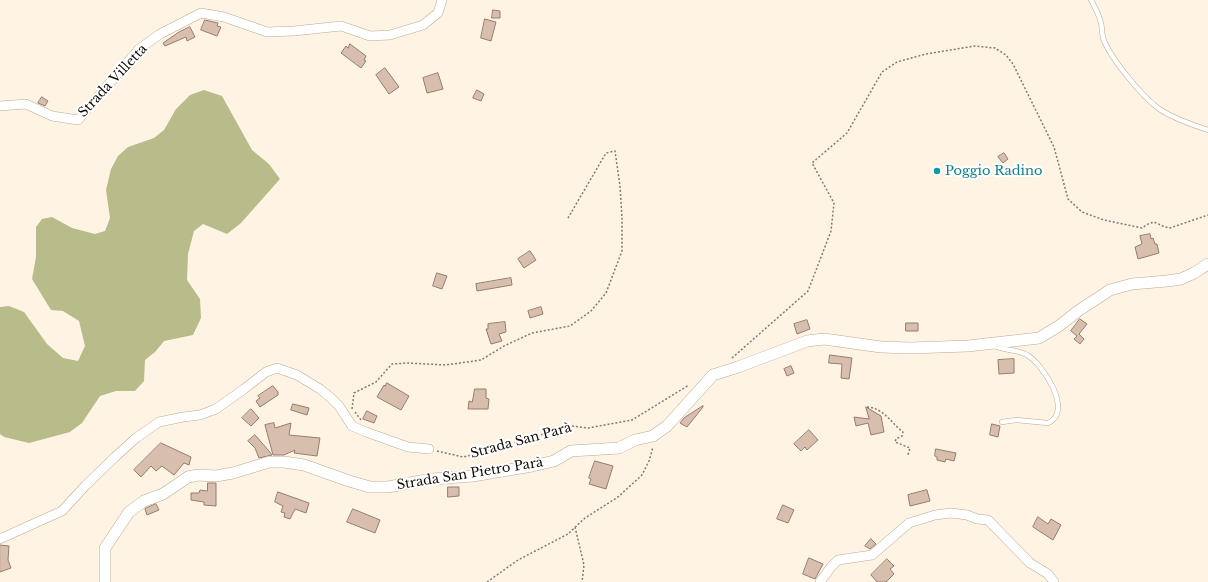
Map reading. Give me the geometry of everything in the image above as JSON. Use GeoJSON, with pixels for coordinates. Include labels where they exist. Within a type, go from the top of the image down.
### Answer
{"type":"FeatureCollection","features":[{"type":"Feature","properties":{"kind":"street","name":"Strada Villetta"},"geometry":{"type":"LineString","coordinates":[[0,106],[26,104],[52,116],[78,120],[140,49],[160,34],[201,13],[224,17],[267,32],[341,26],[370,36],[390,35],[423,26],[438,13],[442,0]]}},
{"type":"Feature","properties":{"kind":"street","name":"Strada San Pietro Parà"},"geometry":{"type":"LineString","coordinates":[[105,582],[105,548],[129,512],[144,501],[163,494],[188,477],[198,475],[216,476],[233,473],[269,462],[284,462],[304,465],[370,487],[388,487],[432,479],[473,476],[554,461],[571,452],[619,448],[635,440],[652,436],[667,426],[713,375],[807,341],[824,339],[881,347],[910,348],[968,346],[1039,338],[1059,326],[1078,310],[1110,290],[1132,284],[1181,279],[1208,264]]}},
{"type":"Feature","properties":{"kind":"street"},"geometry":{"type":"LineString","coordinates":[[0,539],[62,511],[115,457],[136,438],[159,422],[200,415],[216,409],[266,372],[277,368],[297,375],[320,389],[338,406],[352,426],[408,447],[429,449]]}},
{"type":"Feature","properties":{"kind":"street"},"geometry":{"type":"LineString","coordinates":[[820,582],[831,566],[838,560],[872,555],[909,523],[935,515],[951,513],[988,520],[1030,563],[1048,574],[1054,582]]}},
{"type":"Feature","properties":{"kind":"lane"},"geometry":{"type":"LineString","coordinates":[[1091,0],[1101,21],[1103,38],[1108,48],[1121,68],[1137,87],[1158,108],[1188,123],[1208,130]]}},
{"type":"Feature","properties":{"kind":"lane"},"geometry":{"type":"LineString","coordinates":[[991,343],[1000,348],[1019,351],[1038,364],[1051,381],[1058,406],[1058,414],[1053,421],[1048,423],[1016,420],[1002,422]]}},
{"type":"Feature","properties":{"kind":"path"},"geometry":{"type":"LineString","coordinates":[[731,359],[808,291],[831,231],[834,203],[812,163],[847,132],[882,72],[897,62],[926,54],[976,46],[995,48],[1006,55],[1014,64],[1054,147],[1068,199],[1082,212],[1104,220],[1142,228],[1154,222],[1170,228],[1208,215]]}},
{"type":"Feature","properties":{"kind":"path"},"geometry":{"type":"LineString","coordinates":[[363,421],[352,410],[354,392],[376,382],[392,364],[446,364],[481,360],[504,346],[532,333],[570,326],[591,311],[606,293],[622,251],[620,186],[615,151],[606,153],[568,218]]}},
{"type":"Feature","properties":{"kind":"path","name":"Strada San Parà"},"geometry":{"type":"LineString","coordinates":[[429,449],[463,457],[510,445],[571,426],[588,428],[632,420],[694,383]]}},
{"type":"Feature","properties":{"kind":"path"},"geometry":{"type":"LineString","coordinates":[[867,407],[878,409],[903,432],[902,436],[896,439],[895,442],[910,448],[908,455]]}},
{"type":"Feature","properties":{"kind":"path"},"geometry":{"type":"LineString","coordinates":[[487,582],[518,560],[568,534],[585,518],[618,497],[642,475],[649,461],[654,445]]}},
{"type":"Feature","properties":{"kind":"path"},"geometry":{"type":"LineString","coordinates":[[574,527],[584,565],[582,582]]}},
{"type":"Feature","properties":{"kind":"green space"},"geometry":{"type":"Polygon","coordinates":[[[204,90],[222,96],[252,150],[269,164],[280,179],[241,223],[227,234],[203,224],[194,231],[188,254],[187,280],[200,299],[201,318],[193,335],[164,341],[155,352],[145,360],[144,381],[135,391],[116,391],[100,396],[82,423],[70,432],[29,443],[4,437],[0,434],[0,307],[9,306],[24,312],[47,344],[63,358],[78,361],[85,346],[79,321],[63,311],[51,310],[32,279],[36,257],[36,227],[42,219],[52,217],[72,228],[95,234],[105,231],[110,218],[106,190],[111,169],[118,156],[128,147],[154,138],[164,130],[176,109],[190,95],[204,90]]]}},
{"type":"Feature","properties":{"kind":"building"},"geometry":{"type":"Polygon","coordinates":[[[493,10],[500,11],[500,18],[492,18],[493,10]]]}},
{"type":"Feature","properties":{"kind":"building"},"geometry":{"type":"Polygon","coordinates":[[[485,19],[496,22],[491,41],[481,38],[485,19]]]}},
{"type":"Feature","properties":{"kind":"building"},"geometry":{"type":"Polygon","coordinates":[[[205,20],[218,23],[217,26],[221,27],[217,36],[201,30],[205,20]]]}},
{"type":"Feature","properties":{"kind":"building"},"geometry":{"type":"Polygon","coordinates":[[[190,27],[195,37],[187,41],[186,37],[165,46],[163,43],[179,32],[190,27]]]}},
{"type":"Feature","properties":{"kind":"building"},"geometry":{"type":"Polygon","coordinates":[[[350,44],[366,56],[364,60],[366,61],[361,68],[341,53],[346,46],[348,48],[350,44]]]}},
{"type":"Feature","properties":{"kind":"building"},"geometry":{"type":"Polygon","coordinates":[[[385,68],[399,87],[389,94],[376,75],[385,68]]]}},
{"type":"Feature","properties":{"kind":"building"},"geometry":{"type":"Polygon","coordinates":[[[438,73],[443,89],[427,93],[423,78],[438,73]]]}},
{"type":"Feature","properties":{"kind":"building"},"geometry":{"type":"Polygon","coordinates":[[[477,90],[484,94],[481,101],[473,98],[477,90]]]}},
{"type":"Feature","properties":{"kind":"building"},"geometry":{"type":"Polygon","coordinates":[[[42,97],[48,101],[45,106],[38,103],[42,97]]]}},
{"type":"Feature","properties":{"kind":"building"},"geometry":{"type":"Polygon","coordinates":[[[1004,153],[1008,159],[1003,163],[998,157],[1004,153]]]}},
{"type":"Feature","properties":{"kind":"building"},"geometry":{"type":"Polygon","coordinates":[[[1150,234],[1151,239],[1153,238],[1155,244],[1157,244],[1159,253],[1138,259],[1135,247],[1142,244],[1140,236],[1150,234]]]}},
{"type":"Feature","properties":{"kind":"building"},"geometry":{"type":"Polygon","coordinates":[[[530,251],[536,260],[524,268],[518,259],[530,251]]]}},
{"type":"Feature","properties":{"kind":"building"},"geometry":{"type":"Polygon","coordinates":[[[437,273],[447,276],[442,289],[433,286],[437,273]]]}},
{"type":"Feature","properties":{"kind":"building"},"geometry":{"type":"Polygon","coordinates":[[[511,278],[512,285],[477,291],[476,284],[511,278]]]}},
{"type":"Feature","properties":{"kind":"building"},"geometry":{"type":"Polygon","coordinates":[[[541,307],[543,314],[530,318],[528,311],[541,307]]]}},
{"type":"Feature","properties":{"kind":"building"},"geometry":{"type":"Polygon","coordinates":[[[1080,319],[1087,324],[1079,334],[1084,339],[1080,344],[1074,339],[1077,336],[1071,331],[1080,319]]]}},
{"type":"Feature","properties":{"kind":"building"},"geometry":{"type":"Polygon","coordinates":[[[807,320],[810,329],[797,334],[794,324],[807,320]]]}},
{"type":"Feature","properties":{"kind":"building"},"geometry":{"type":"Polygon","coordinates":[[[505,322],[506,332],[499,334],[502,341],[491,344],[486,329],[488,329],[488,324],[505,322]]]}},
{"type":"Feature","properties":{"kind":"building"},"geometry":{"type":"Polygon","coordinates":[[[906,323],[918,323],[918,331],[906,331],[906,323]]]}},
{"type":"Feature","properties":{"kind":"building"},"geometry":{"type":"Polygon","coordinates":[[[830,355],[852,358],[849,379],[841,378],[842,364],[829,363],[830,355]]]}},
{"type":"Feature","properties":{"kind":"building"},"geometry":{"type":"Polygon","coordinates":[[[1014,359],[1014,373],[999,374],[998,360],[1014,359]]]}},
{"type":"Feature","properties":{"kind":"building"},"geometry":{"type":"Polygon","coordinates":[[[791,366],[794,373],[787,376],[784,369],[791,366]]]}},
{"type":"Feature","properties":{"kind":"building"},"geometry":{"type":"Polygon","coordinates":[[[387,383],[409,396],[401,410],[377,397],[384,385],[385,386],[387,383]]]}},
{"type":"Feature","properties":{"kind":"building"},"geometry":{"type":"Polygon","coordinates":[[[273,386],[278,392],[278,395],[260,407],[256,401],[260,398],[258,396],[273,386]]]}},
{"type":"Feature","properties":{"kind":"building"},"geometry":{"type":"Polygon","coordinates":[[[475,389],[486,389],[486,398],[489,399],[488,409],[468,409],[469,401],[472,402],[475,389]]]}},
{"type":"Feature","properties":{"kind":"building"},"geometry":{"type":"Polygon","coordinates":[[[293,404],[309,408],[307,415],[291,410],[293,404]]]}},
{"type":"Feature","properties":{"kind":"building"},"geometry":{"type":"Polygon","coordinates":[[[703,406],[687,427],[680,423],[684,418],[703,406]]]}},
{"type":"Feature","properties":{"kind":"building"},"geometry":{"type":"Polygon","coordinates":[[[866,407],[881,416],[884,432],[871,435],[868,423],[856,426],[854,417],[869,419],[866,407]]]}},
{"type":"Feature","properties":{"kind":"building"},"geometry":{"type":"Polygon","coordinates":[[[251,409],[259,418],[251,426],[242,418],[251,409]]]}},
{"type":"Feature","properties":{"kind":"building"},"geometry":{"type":"Polygon","coordinates":[[[367,411],[377,416],[374,423],[363,419],[367,411]]]}},
{"type":"Feature","properties":{"kind":"building"},"geometry":{"type":"Polygon","coordinates":[[[274,423],[275,428],[291,423],[289,435],[320,438],[317,456],[294,453],[295,450],[284,455],[273,455],[265,425],[274,423]]]}},
{"type":"Feature","properties":{"kind":"building"},"geometry":{"type":"Polygon","coordinates":[[[992,424],[1000,426],[998,437],[990,435],[992,424]]]}},
{"type":"Feature","properties":{"kind":"building"},"geometry":{"type":"Polygon","coordinates":[[[809,430],[818,440],[807,450],[805,447],[801,451],[794,444],[809,430]]]}},
{"type":"Feature","properties":{"kind":"building"},"geometry":{"type":"Polygon","coordinates":[[[255,435],[272,455],[259,458],[255,448],[248,441],[255,435]]]}},
{"type":"Feature","properties":{"kind":"building"},"geometry":{"type":"Polygon","coordinates":[[[161,443],[191,457],[189,465],[184,463],[174,475],[162,466],[156,471],[151,466],[141,477],[134,470],[161,443]]]}},
{"type":"Feature","properties":{"kind":"building"},"geometry":{"type":"Polygon","coordinates":[[[936,449],[956,453],[954,461],[946,459],[945,462],[937,460],[937,457],[935,456],[936,449]]]}},
{"type":"Feature","properties":{"kind":"building"},"geometry":{"type":"Polygon","coordinates":[[[595,461],[613,466],[606,489],[589,484],[591,479],[589,478],[595,461]]]}},
{"type":"Feature","properties":{"kind":"building"},"geometry":{"type":"Polygon","coordinates":[[[208,483],[216,483],[216,506],[204,505],[204,502],[191,500],[191,493],[199,493],[200,490],[207,491],[208,483]]]}},
{"type":"Feature","properties":{"kind":"building"},"geometry":{"type":"Polygon","coordinates":[[[448,487],[459,487],[459,496],[448,497],[448,487]]]}},
{"type":"Feature","properties":{"kind":"building"},"geometry":{"type":"Polygon","coordinates":[[[927,490],[930,501],[910,506],[908,495],[927,490]]]}},
{"type":"Feature","properties":{"kind":"building"},"geometry":{"type":"Polygon","coordinates":[[[278,492],[309,503],[306,513],[295,509],[290,519],[284,517],[285,513],[281,512],[283,506],[275,502],[278,492]]]}},
{"type":"Feature","properties":{"kind":"building"},"geometry":{"type":"Polygon","coordinates":[[[156,504],[159,510],[147,515],[145,509],[156,504]]]}},
{"type":"Feature","properties":{"kind":"building"},"geometry":{"type":"Polygon","coordinates":[[[783,505],[794,510],[788,523],[777,519],[783,505]]]}},
{"type":"Feature","properties":{"kind":"building"},"geometry":{"type":"Polygon","coordinates":[[[353,509],[380,520],[375,533],[347,522],[353,509]]]}},
{"type":"Feature","properties":{"kind":"building"},"geometry":{"type":"Polygon","coordinates":[[[1038,517],[1048,524],[1051,519],[1061,525],[1053,540],[1033,527],[1038,517]]]}},
{"type":"Feature","properties":{"kind":"building"},"geometry":{"type":"Polygon","coordinates":[[[871,539],[876,544],[870,549],[865,546],[871,539]]]}},
{"type":"Feature","properties":{"kind":"building"},"geometry":{"type":"Polygon","coordinates":[[[0,545],[9,546],[8,560],[11,568],[0,572],[0,545]]]}},
{"type":"Feature","properties":{"kind":"building"},"geometry":{"type":"Polygon","coordinates":[[[809,558],[823,564],[815,579],[803,574],[809,558]]]}},
{"type":"Feature","properties":{"kind":"building"},"geometry":{"type":"Polygon","coordinates":[[[887,559],[894,566],[890,569],[894,574],[886,582],[877,582],[871,575],[887,559]]]}},
{"type":"Feature","properties":{"kind":"place","name":"Poggio Radino"},"geometry":{"type":"Point","coordinates":[937,171]}}]}
